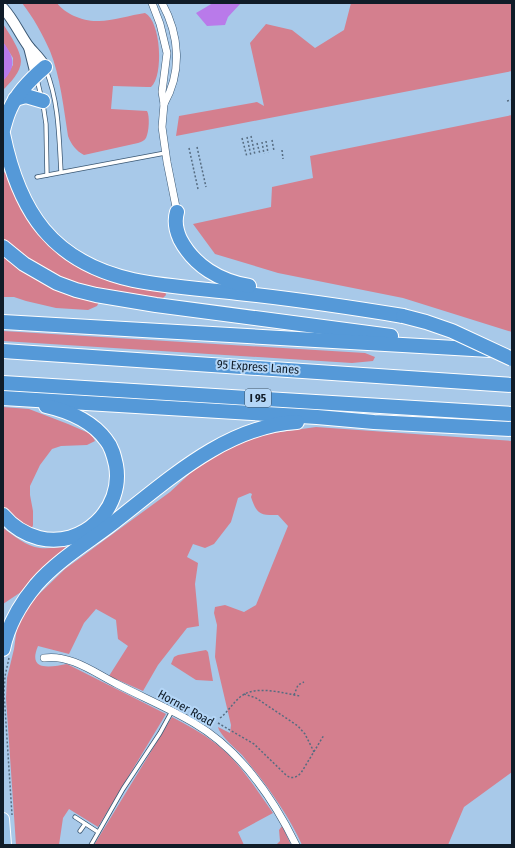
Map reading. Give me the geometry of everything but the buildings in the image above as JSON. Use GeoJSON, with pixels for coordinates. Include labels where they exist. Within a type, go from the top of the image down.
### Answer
{"type":"FeatureCollection","features":[{"type":"Feature","properties":{"kind":"highway"},"geometry":{"type":"LineString","coordinates":[[3,130],[10,108],[9,101],[39,67]]}},
{"type":"Feature","properties":{"kind":"highway"},"geometry":{"type":"LineString","coordinates":[[9,101],[26,96],[42,101]]}},
{"type":"Feature","properties":{"kind":"highway"},"geometry":{"type":"LineString","coordinates":[[3,134],[9,167],[19,191],[25,203],[45,232],[68,252],[98,269],[116,275],[151,283],[306,300],[403,316],[452,331],[512,359]]}},
{"type":"Feature","properties":{"kind":"highway"},"geometry":{"type":"LineString","coordinates":[[177,212],[174,220],[179,237],[187,251],[203,267],[232,282],[306,300]]}},
{"type":"Feature","properties":{"kind":"highway"},"geometry":{"type":"LineString","coordinates":[[3,247],[24,264],[57,283],[96,295],[156,305],[393,336],[419,346]]}},
{"type":"Feature","properties":{"kind":"highway"},"geometry":{"type":"LineString","coordinates":[[3,322],[512,351]]}},
{"type":"Feature","properties":{"kind":"highway","name":"95 Express Lanes"},"geometry":{"type":"LineString","coordinates":[[3,351],[512,384]]}},
{"type":"Feature","properties":{"kind":"highway","name":"I 95"},"geometry":{"type":"LineString","coordinates":[[3,383],[512,414]]}},
{"type":"Feature","properties":{"kind":"highway"},"geometry":{"type":"LineString","coordinates":[[8,399],[318,417],[368,422]]}},
{"type":"Feature","properties":{"kind":"highway"},"geometry":{"type":"LineString","coordinates":[[3,515],[13,526],[30,535],[52,540],[68,538],[88,529],[101,518],[112,500],[117,482],[117,469],[112,449],[101,434],[90,425],[69,413],[56,408],[8,399]]}},
{"type":"Feature","properties":{"kind":"highway"},"geometry":{"type":"LineString","coordinates":[[6,652],[10,628],[17,613],[27,597],[46,576],[67,557],[204,454],[224,442],[280,424],[309,421],[368,422],[512,429]]}},
{"type":"Feature","properties":{"kind":"main road"},"geometry":{"type":"LineString","coordinates":[[5,845],[8,819]]}},
{"type":"Feature","properties":{"kind":"street"},"geometry":{"type":"LineString","coordinates":[[152,3],[160,24],[166,53],[162,92],[164,104],[162,127],[165,153],[177,212]]}},
{"type":"Feature","properties":{"kind":"street"},"geometry":{"type":"LineString","coordinates":[[162,3],[173,34],[176,56],[174,80],[171,91],[164,104]]}},
{"type":"Feature","properties":{"kind":"street"},"geometry":{"type":"LineString","coordinates":[[3,8],[14,22],[39,67]]}},
{"type":"Feature","properties":{"kind":"street","name":"Horner Road"},"geometry":{"type":"LineString","coordinates":[[44,658],[58,657],[66,659],[172,711],[211,734],[235,755],[268,796],[296,845]]}},
{"type":"Feature","properties":{"kind":"lane"},"geometry":{"type":"LineString","coordinates":[[39,67],[46,124],[47,175]]}},
{"type":"Feature","properties":{"kind":"lane"},"geometry":{"type":"LineString","coordinates":[[39,67],[51,85],[55,107],[61,172]]}},
{"type":"Feature","properties":{"kind":"lane"},"geometry":{"type":"LineString","coordinates":[[37,177],[165,153]]}},
{"type":"Feature","properties":{"kind":"lane"},"geometry":{"type":"LineString","coordinates":[[91,845],[172,711]]}},
{"type":"Feature","properties":{"kind":"lane"},"geometry":{"type":"LineString","coordinates":[[75,817],[98,832]]}},
{"type":"Feature","properties":{"kind":"lane"},"geometry":{"type":"LineString","coordinates":[[80,831],[85,824]]}},
{"type":"Feature","properties":{"kind":"path"},"geometry":{"type":"LineString","coordinates":[[507,101],[512,100]]}},
{"type":"Feature","properties":{"kind":"path"},"geometry":{"type":"LineString","coordinates":[[251,136],[255,155]]}},
{"type":"Feature","properties":{"kind":"path"},"geometry":{"type":"LineString","coordinates":[[247,137],[251,156]]}},
{"type":"Feature","properties":{"kind":"path"},"geometry":{"type":"LineString","coordinates":[[242,138],[246,157]]}},
{"type":"Feature","properties":{"kind":"path"},"geometry":{"type":"LineString","coordinates":[[272,140],[274,151]]}},
{"type":"Feature","properties":{"kind":"path"},"geometry":{"type":"LineString","coordinates":[[266,141],[268,153]]}},
{"type":"Feature","properties":{"kind":"path"},"geometry":{"type":"LineString","coordinates":[[262,142],[264,154]]}},
{"type":"Feature","properties":{"kind":"path"},"geometry":{"type":"LineString","coordinates":[[258,143],[260,154]]}},
{"type":"Feature","properties":{"kind":"path"},"geometry":{"type":"LineString","coordinates":[[197,147],[206,187]]}},
{"type":"Feature","properties":{"kind":"path"},"geometry":{"type":"LineString","coordinates":[[189,148],[198,189]]}},
{"type":"Feature","properties":{"kind":"path"},"geometry":{"type":"LineString","coordinates":[[282,150],[283,159]]}},
{"type":"Feature","properties":{"kind":"path"},"geometry":{"type":"LineString","coordinates":[[6,652],[4,693],[8,819]]}},
{"type":"Feature","properties":{"kind":"path"},"geometry":{"type":"LineString","coordinates":[[294,695],[298,685],[304,682]]}},
{"type":"Feature","properties":{"kind":"path"},"geometry":{"type":"LineString","coordinates":[[220,718],[228,712],[244,694],[256,690],[300,696]]}},
{"type":"Feature","properties":{"kind":"path"},"geometry":{"type":"LineString","coordinates":[[244,694],[256,698],[300,728],[305,734],[314,752]]}},
{"type":"Feature","properties":{"kind":"path"},"geometry":{"type":"LineString","coordinates":[[218,723],[250,741],[291,778],[295,778],[301,773],[324,735]]}},
{"type":"Feature","properties":{"kind":"shaded area"},"geometry":{"type":"Polygon","coordinates":[[[22,3],[57,3],[70,14],[81,19],[93,21],[104,21],[145,13],[150,18],[155,26],[159,49],[158,72],[155,81],[151,87],[113,86],[111,109],[147,111],[149,116],[148,128],[146,138],[144,140],[138,143],[84,155],[76,149],[68,136],[59,82],[50,51],[38,26],[22,3]]]}},
{"type":"Feature","properties":{"kind":"shaded area"},"geometry":{"type":"Polygon","coordinates":[[[213,3],[241,3],[228,17],[225,25],[207,26],[196,13],[213,3]]]}},
{"type":"Feature","properties":{"kind":"shaded area"},"geometry":{"type":"Polygon","coordinates":[[[351,3],[512,3],[512,71],[176,136],[179,116],[257,102],[264,106],[250,43],[266,24],[292,30],[315,48],[344,30],[351,3]]]}},
{"type":"Feature","properties":{"kind":"shaded area"},"geometry":{"type":"Polygon","coordinates":[[[3,24],[17,47],[21,65],[12,81],[3,90],[3,81],[13,65],[13,58],[3,42],[3,24]]]}},
{"type":"Feature","properties":{"kind":"shaded area"},"geometry":{"type":"Polygon","coordinates":[[[3,42],[12,57],[12,66],[3,81],[3,42]]]}},
{"type":"Feature","properties":{"kind":"shaded area"},"geometry":{"type":"Polygon","coordinates":[[[512,115],[512,332],[403,298],[278,273],[215,254],[193,224],[271,207],[272,187],[313,178],[310,156],[512,115]]]}},
{"type":"Feature","properties":{"kind":"shaded area"},"geometry":{"type":"Polygon","coordinates":[[[3,172],[6,173],[60,250],[165,290],[166,295],[162,299],[114,292],[74,283],[41,267],[20,253],[3,238],[3,172]]]}},
{"type":"Feature","properties":{"kind":"shaded area"},"geometry":{"type":"Polygon","coordinates":[[[3,252],[99,302],[97,306],[88,310],[56,308],[14,297],[3,297],[3,252]]]}},
{"type":"Feature","properties":{"kind":"shaded area"},"geometry":{"type":"Polygon","coordinates":[[[3,331],[365,353],[375,357],[373,361],[352,363],[3,341],[3,331]]]}},
{"type":"Feature","properties":{"kind":"shaded area"},"geometry":{"type":"Polygon","coordinates":[[[3,407],[29,409],[91,434],[95,441],[87,445],[61,446],[52,449],[40,465],[30,486],[33,511],[32,528],[27,527],[12,517],[3,506],[3,407]]]}},
{"type":"Feature","properties":{"kind":"shaded area"},"geometry":{"type":"Polygon","coordinates":[[[316,427],[512,441],[512,772],[464,807],[448,845],[302,845],[290,821],[275,798],[242,755],[224,737],[218,727],[230,733],[231,725],[215,657],[217,625],[214,613],[215,607],[225,605],[244,612],[256,605],[288,526],[278,515],[267,515],[257,511],[251,497],[252,494],[250,493],[238,498],[231,522],[214,544],[205,548],[193,544],[187,557],[198,563],[195,584],[199,626],[187,628],[158,665],[143,691],[109,676],[128,646],[118,639],[116,620],[96,609],[84,623],[69,654],[38,646],[35,654],[38,664],[42,666],[54,666],[67,664],[166,714],[98,827],[69,809],[63,818],[59,845],[16,845],[6,698],[7,678],[14,649],[17,627],[23,613],[36,597],[65,569],[170,492],[199,465],[252,436],[316,427]]]}},
{"type":"Feature","properties":{"kind":"shaded area"},"geometry":{"type":"Polygon","coordinates":[[[3,528],[20,540],[35,547],[66,547],[24,590],[3,604],[3,528]]]}},
{"type":"Feature","properties":{"kind":"shaded area"},"geometry":{"type":"Polygon","coordinates":[[[206,650],[208,652],[213,681],[196,680],[171,664],[174,657],[178,655],[206,650]]]}},
{"type":"Feature","properties":{"kind":"shaded area"},"geometry":{"type":"Polygon","coordinates":[[[172,717],[205,736],[224,750],[247,776],[273,813],[238,832],[244,845],[94,845],[172,717]]]}},
{"type":"Feature","properties":{"kind":"shaded area"},"geometry":{"type":"Polygon","coordinates":[[[282,826],[291,845],[276,845],[280,841],[279,830],[282,826]]]}}]}
